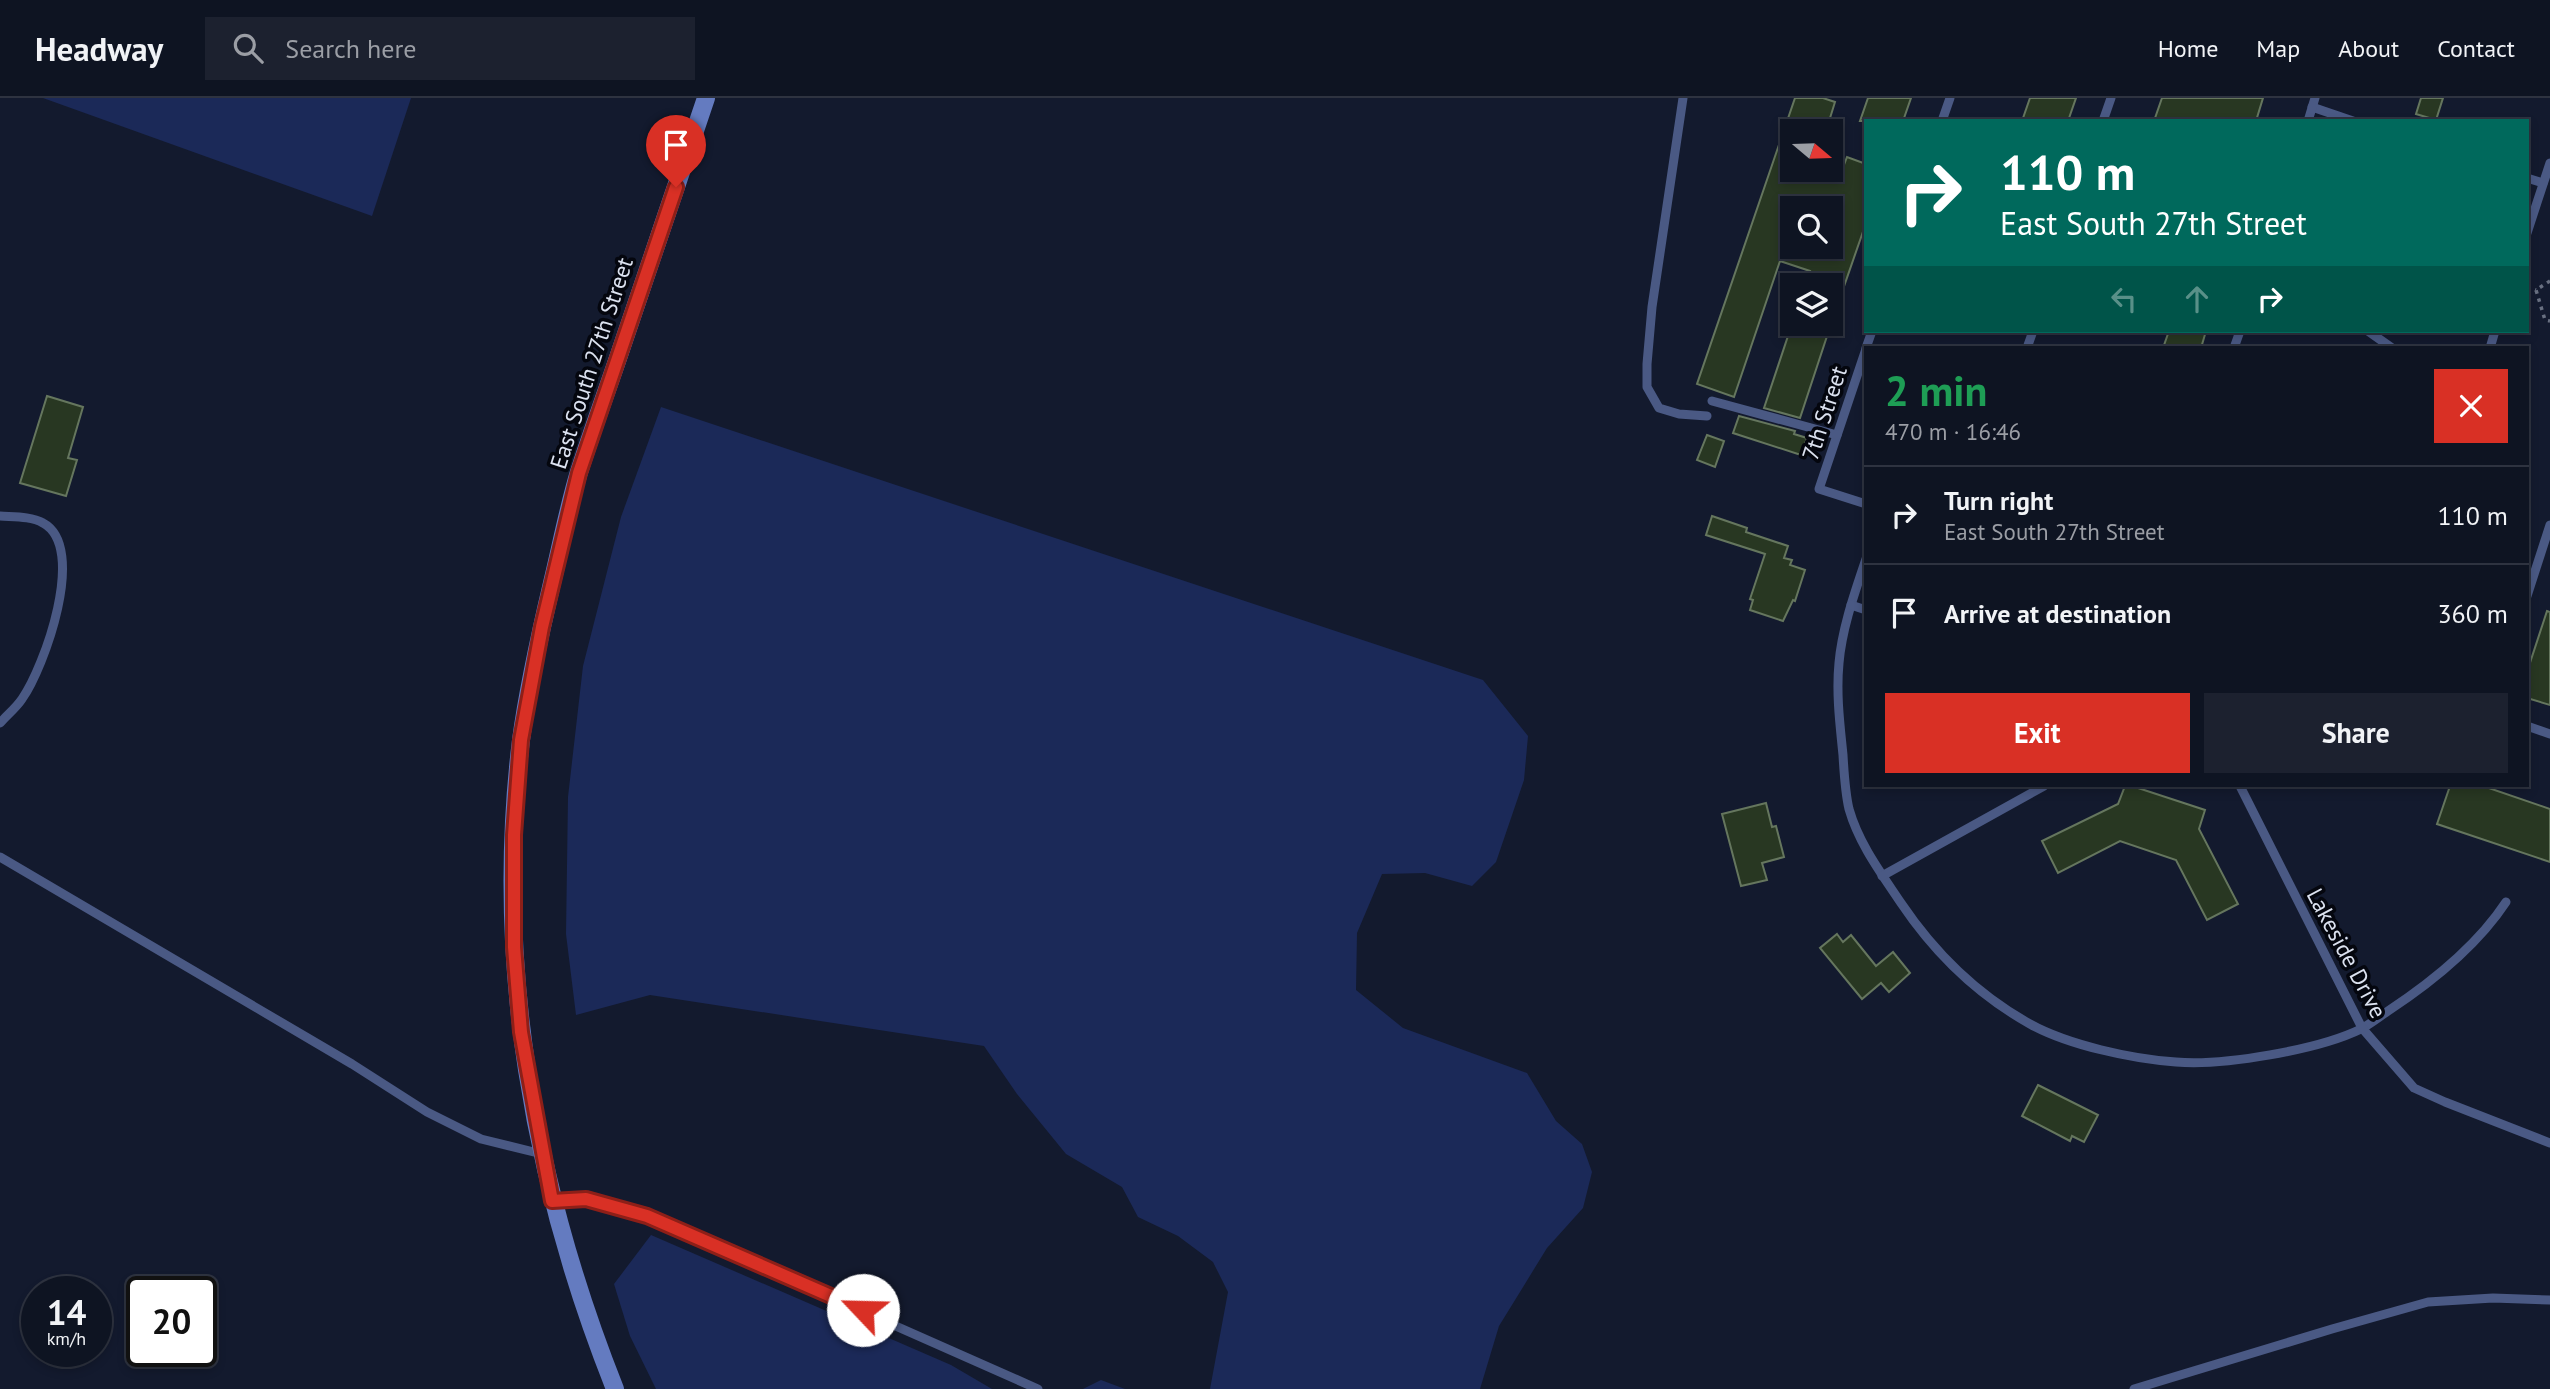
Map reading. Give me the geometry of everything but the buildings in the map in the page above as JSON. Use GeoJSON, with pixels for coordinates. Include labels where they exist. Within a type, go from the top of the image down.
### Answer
{"type":"FeatureCollection","features":[{"type":"Feature","properties":{"kind":"main road","name":"East South 27th Street"},"geometry":{"type":"LineString","coordinates":[[615,1389],[586,1312],[552,1201],[542,1154],[521,1032],[514,947],[514,835],[521,740],[542,627],[579,473],[706,98]]}},
{"type":"Feature","properties":{"kind":"lane"},"geometry":{"type":"LineString","coordinates":[[1683,98],[1652,307],[1647,387],[1659,408],[1679,414],[1707,416]]}},
{"type":"Feature","properties":{"kind":"lane"},"geometry":{"type":"LineString","coordinates":[[1943,119],[1950,98]]}},
{"type":"Feature","properties":{"kind":"lane"},"geometry":{"type":"LineString","coordinates":[[2105,119],[2111,98]]}},
{"type":"Feature","properties":{"kind":"lane"},"geometry":{"type":"LineString","coordinates":[[2314,103],[2349,119]]}},
{"type":"Feature","properties":{"kind":"lane"},"geometry":{"type":"LineString","coordinates":[[2529,227],[2550,163]]}},
{"type":"Feature","properties":{"kind":"lane"},"geometry":{"type":"LineString","coordinates":[[2529,179],[2543,183]]}},
{"type":"Feature","properties":{"kind":"lane"},"geometry":{"type":"LineString","coordinates":[[2371,333],[2389,346]]}},
{"type":"Feature","properties":{"kind":"lane","name":"7th Street"},"geometry":{"type":"LineString","coordinates":[[1864,355],[1819,489],[1864,503]]}},
{"type":"Feature","properties":{"kind":"lane"},"geometry":{"type":"LineString","coordinates":[[1712,401],[1837,435]]}},
{"type":"Feature","properties":{"kind":"lane"},"geometry":{"type":"LineString","coordinates":[[0,516],[27,518],[44,523],[58,540],[63,559],[60,603],[49,638],[22,699],[0,723]]}},
{"type":"Feature","properties":{"kind":"lane"},"geometry":{"type":"LineString","coordinates":[[2529,591],[2547,548],[2550,526]]}},
{"type":"Feature","properties":{"kind":"lane"},"geometry":{"type":"LineString","coordinates":[[1864,565],[1851,605],[1839,663],[1839,714],[1849,807],[1863,844],[1918,929],[1954,968],[1994,1001],[2031,1025],[2080,1044],[2118,1054],[2177,1062],[2221,1060],[2326,1043],[2362,1028],[2421,990],[2493,922],[2506,902]]}},
{"type":"Feature","properties":{"kind":"lane"},"geometry":{"type":"LineString","coordinates":[[1851,605],[1864,609]]}},
{"type":"Feature","properties":{"kind":"lane"},"geometry":{"type":"LineString","coordinates":[[2529,727],[2550,734]]}},
{"type":"Feature","properties":{"kind":"lane"},"geometry":{"type":"LineString","coordinates":[[1882,876],[2042,787]]}},
{"type":"Feature","properties":{"kind":"lane","name":"Lakeside Drive"},"geometry":{"type":"LineString","coordinates":[[2240,787],[2362,1028],[2414,1088],[2550,1143]]}},
{"type":"Feature","properties":{"kind":"lane"},"geometry":{"type":"LineString","coordinates":[[0,857],[352,1064],[427,1112],[481,1139],[542,1154]]}},
{"type":"Feature","properties":{"kind":"lane"},"geometry":{"type":"LineString","coordinates":[[552,1201],[586,1199],[647,1216],[1038,1389]]}},
{"type":"Feature","properties":{"kind":"lane"},"geometry":{"type":"LineString","coordinates":[[2134,1389],[2428,1302],[2493,1298],[2550,1300]]}},
{"type":"Feature","properties":{"kind":"path"},"geometry":{"type":"LineString","coordinates":[[2536,290],[2550,281]]}},
{"type":"Feature","properties":{"kind":"path"},"geometry":{"type":"LineString","coordinates":[[2529,288],[2536,290]]}},
{"type":"Feature","properties":{"kind":"path"},"geometry":{"type":"LineString","coordinates":[[2536,290],[2545,320],[2550,321]]}},
{"type":"Feature","properties":{"kind":"shaded area"},"geometry":{"type":"Polygon","coordinates":[[[43,98],[411,98],[372,216],[43,98]]]}},
{"type":"Feature","properties":{"kind":"shaded area"},"geometry":{"type":"Polygon","coordinates":[[[661,407],[1483,680],[1528,736],[1524,780],[1496,862],[1472,886],[1425,873],[1382,874],[1357,933],[1356,990],[1403,1028],[1527,1073],[1556,1121],[1582,1144],[1592,1172],[1583,1208],[1547,1248],[1499,1326],[1480,1389],[1210,1389],[1228,1292],[1213,1262],[1178,1236],[1138,1217],[1122,1187],[1066,1154],[1017,1094],[984,1046],[650,995],[576,1015],[566,934],[568,797],[583,666],[621,517],[661,407]]]}},
{"type":"Feature","properties":{"kind":"shaded area"},"geometry":{"type":"Polygon","coordinates":[[[651,1235],[951,1365],[992,1389],[656,1389],[630,1336],[614,1284],[651,1235]]]}},
{"type":"Feature","properties":{"kind":"shaded area"},"geometry":{"type":"Polygon","coordinates":[[[1101,1380],[1125,1389],[1083,1389],[1101,1380]]]}},
{"type":"Feature","properties":{"kind":"route"},"geometry":{"type":"LineString","coordinates":[[676,187],[579,473],[542,627],[521,740],[514,835],[514,947],[521,1032],[552,1201],[586,1199],[647,1216],[863,1310]]}}]}
